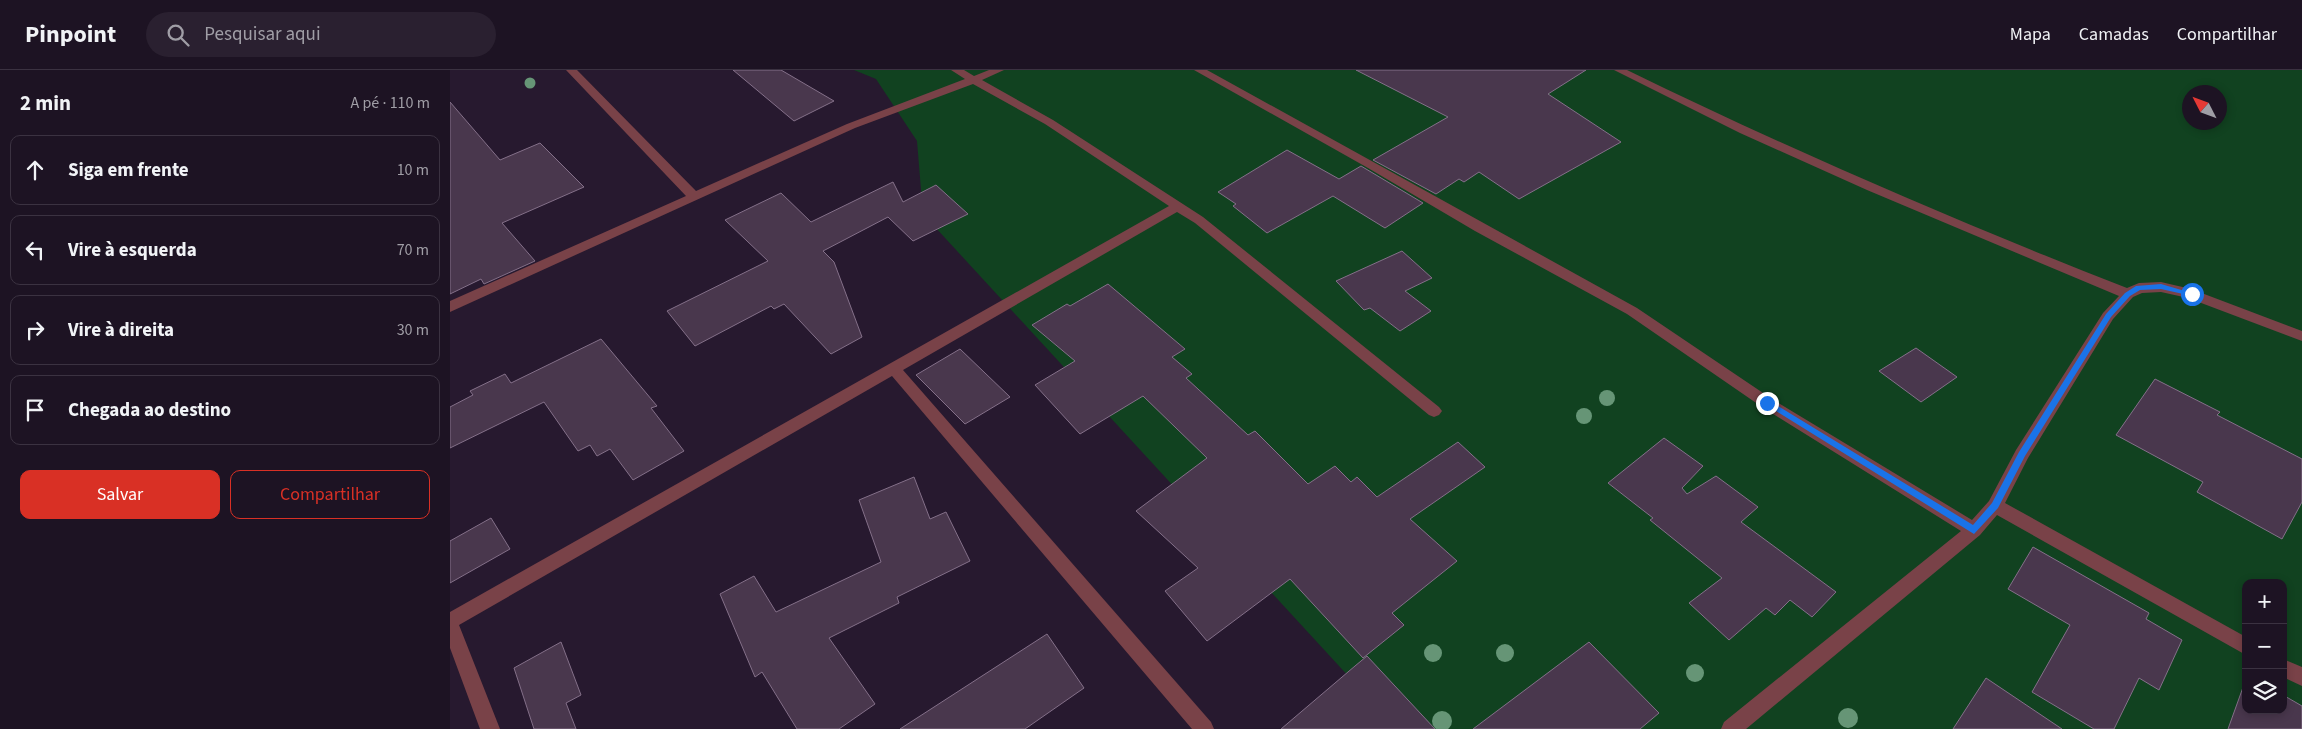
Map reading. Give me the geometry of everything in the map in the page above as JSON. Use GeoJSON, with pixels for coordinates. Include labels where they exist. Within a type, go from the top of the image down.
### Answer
{"type":"FeatureCollection","features":[{"type":"Feature","properties":{"kind":"street"},"geometry":{"type":"LineString","coordinates":[[571,70],[694,197]]}},
{"type":"Feature","properties":{"kind":"street"},"geometry":{"type":"LineString","coordinates":[[956,70],[1049,122],[1199,220],[1434,410]]}},
{"type":"Feature","properties":{"kind":"street"},"geometry":{"type":"LineString","coordinates":[[450,307],[851,126],[999,70]]}},
{"type":"Feature","properties":{"kind":"street"},"geometry":{"type":"LineString","coordinates":[[1199,70],[1372,165],[1480,228],[1632,310],[1767,403],[1974,530]]}},
{"type":"Feature","properties":{"kind":"street"},"geometry":{"type":"LineString","coordinates":[[1619,70],[1738,129],[1925,212],[2128,294]]}},
{"type":"Feature","properties":{"kind":"street"},"geometry":{"type":"LineString","coordinates":[[490,729],[450,623],[1178,206]]}},
{"type":"Feature","properties":{"kind":"street"},"geometry":{"type":"LineString","coordinates":[[1731,729],[1974,530],[1995,506],[2022,454],[2103,324],[2128,294],[2139,288],[2161,287],[2184,292],[2302,336]]}},
{"type":"Feature","properties":{"kind":"street"},"geometry":{"type":"LineString","coordinates":[[893,368],[1204,729]]}},
{"type":"Feature","properties":{"kind":"street"},"geometry":{"type":"LineString","coordinates":[[1995,506],[2242,645]]}},
{"type":"Feature","properties":{"kind":"street"},"geometry":{"type":"LineString","coordinates":[[2287,669],[2302,677]]}},
{"type":"Feature","properties":{"kind":"green space"},"geometry":{"type":"Polygon","coordinates":[[[854,70],[2302,70],[2302,729],[1397,729],[923,214],[917,141],[876,79],[854,70]]]}},
{"type":"Feature","properties":{"kind":"building"},"geometry":{"type":"Polygon","coordinates":[[[733,70],[781,70],[834,101],[794,121],[733,70]]]}},
{"type":"Feature","properties":{"kind":"building"},"geometry":{"type":"Polygon","coordinates":[[[1356,70],[1586,70],[1548,94],[1621,142],[1519,199],[1479,172],[1464,182],[1459,179],[1436,194],[1373,160],[1448,117],[1356,70]]]}},
{"type":"Feature","properties":{"kind":"building"},"geometry":{"type":"Polygon","coordinates":[[[450,102],[500,160],[540,143],[584,187],[502,223],[535,261],[484,284],[481,279],[450,294],[450,102]]]}},
{"type":"Feature","properties":{"kind":"building"},"geometry":{"type":"Polygon","coordinates":[[[1287,150],[1339,179],[1361,166],[1423,203],[1385,228],[1333,196],[1267,233],[1233,206],[1236,204],[1218,192],[1287,150]]]}},
{"type":"Feature","properties":{"kind":"building"},"geometry":{"type":"Polygon","coordinates":[[[893,182],[903,202],[936,185],[968,214],[913,241],[888,217],[823,251],[834,262],[862,337],[831,354],[784,304],[774,309],[771,306],[695,346],[667,311],[768,261],[725,220],[781,193],[811,222],[893,182]]]}},
{"type":"Feature","properties":{"kind":"building"},"geometry":{"type":"Polygon","coordinates":[[[1402,251],[1432,278],[1405,291],[1431,311],[1400,331],[1370,308],[1364,310],[1336,281],[1402,251]]]}},
{"type":"Feature","properties":{"kind":"building"},"geometry":{"type":"Polygon","coordinates":[[[1108,284],[1185,349],[1172,357],[1192,374],[1186,378],[1248,435],[1255,431],[1308,484],[1335,466],[1351,482],[1357,477],[1377,497],[1458,442],[1485,467],[1410,519],[1457,561],[1392,613],[1404,625],[1363,658],[1290,579],[1207,641],[1165,591],[1198,568],[1136,511],[1207,458],[1143,396],[1080,434],[1035,385],[1075,361],[1032,325],[1067,304],[1070,306],[1108,284]]]}},
{"type":"Feature","properties":{"kind":"building"},"geometry":{"type":"Polygon","coordinates":[[[601,339],[657,406],[651,408],[684,451],[633,480],[610,449],[597,456],[590,445],[578,451],[544,402],[450,448],[450,407],[473,395],[470,391],[505,374],[511,383],[601,339]]]}},
{"type":"Feature","properties":{"kind":"building"},"geometry":{"type":"Polygon","coordinates":[[[1916,348],[1957,377],[1921,402],[1879,371],[1916,348]]]}},
{"type":"Feature","properties":{"kind":"building"},"geometry":{"type":"Polygon","coordinates":[[[960,349],[1010,397],[965,424],[916,375],[960,349]]]}},
{"type":"Feature","properties":{"kind":"building"},"geometry":{"type":"Polygon","coordinates":[[[2155,379],[2220,412],[2217,415],[2302,459],[2302,502],[2282,539],[2197,492],[2203,482],[2116,435],[2155,379]]]}},
{"type":"Feature","properties":{"kind":"building"},"geometry":{"type":"Polygon","coordinates":[[[1664,438],[1703,466],[1682,488],[1687,494],[1716,476],[1758,507],[1741,522],[1836,592],[1812,617],[1790,600],[1775,615],[1766,608],[1729,640],[1689,603],[1722,578],[1650,520],[1653,518],[1608,483],[1664,438]]]}},
{"type":"Feature","properties":{"kind":"building"},"geometry":{"type":"Polygon","coordinates":[[[914,477],[930,519],[946,512],[970,561],[897,597],[899,603],[829,638],[875,704],[839,729],[797,729],[762,672],[755,677],[720,594],[754,576],[776,612],[881,562],[859,500],[914,477]]]}},
{"type":"Feature","properties":{"kind":"building"},"geometry":{"type":"Polygon","coordinates":[[[491,518],[510,549],[450,583],[450,541],[491,518]]]}},
{"type":"Feature","properties":{"kind":"building"},"geometry":{"type":"Polygon","coordinates":[[[2033,547],[2149,613],[2146,619],[2182,640],[2159,690],[2139,678],[2114,729],[2094,729],[2032,692],[2070,625],[2008,589],[2033,547]]]}},
{"type":"Feature","properties":{"kind":"building"},"geometry":{"type":"Polygon","coordinates":[[[1047,634],[1084,688],[1025,729],[900,729],[1047,634]]]}},
{"type":"Feature","properties":{"kind":"building"},"geometry":{"type":"Polygon","coordinates":[[[561,642],[581,695],[566,703],[576,729],[534,729],[514,668],[561,642]]]}},
{"type":"Feature","properties":{"kind":"building"},"geometry":{"type":"Polygon","coordinates":[[[1589,642],[1659,713],[1640,729],[1473,729],[1589,642]]]}},
{"type":"Feature","properties":{"kind":"building"},"geometry":{"type":"Polygon","coordinates":[[[1367,656],[1435,729],[1281,729],[1355,666],[1367,656]]]}},
{"type":"Feature","properties":{"kind":"building"},"geometry":{"type":"Polygon","coordinates":[[[1986,678],[2062,729],[1953,729],[1986,678]]]}},
{"type":"Feature","properties":{"kind":"building"},"geometry":{"type":"Polygon","coordinates":[[[2242,690],[2242,714],[2287,714],[2287,697],[2302,706],[2302,729],[2228,729],[2242,690]]]}},
{"type":"Feature","properties":{"kind":"route"},"geometry":{"type":"LineString","coordinates":[[1767,403],[1974,530],[1995,506],[2022,454],[2108,316],[2128,294],[2139,288],[2161,287],[2192,294]]}}]}
